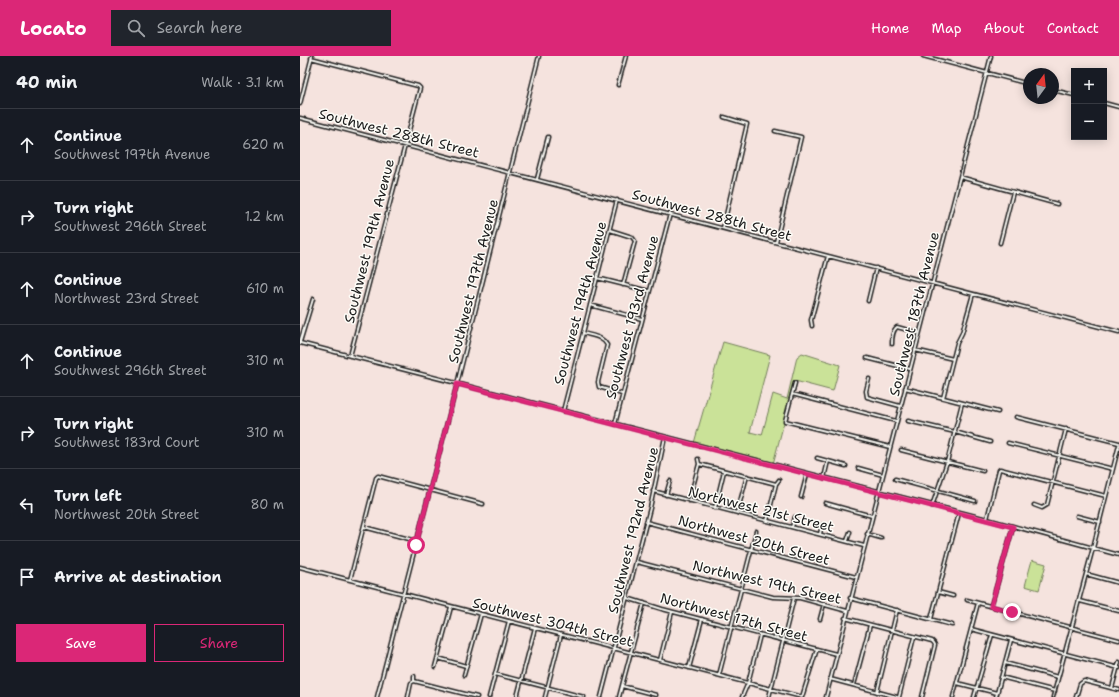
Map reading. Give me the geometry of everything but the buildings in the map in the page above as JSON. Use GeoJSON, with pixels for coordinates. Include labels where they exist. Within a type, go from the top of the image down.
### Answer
{"type":"FeatureCollection","features":[{"type":"Feature","properties":{"kind":"street","name":"Southwest 197th Avenue"},"geometry":{"type":"LineString","coordinates":[[377,697],[539,56]]}},
{"type":"Feature","properties":{"kind":"street"},"geometry":{"type":"LineString","coordinates":[[618,85],[626,56]]}},
{"type":"Feature","properties":{"kind":"street"},"geometry":{"type":"LineString","coordinates":[[923,56],[1023,82]]}},
{"type":"Feature","properties":{"kind":"street","name":"Southwest 187th Avenue"},"geometry":{"type":"LineString","coordinates":[[826,697],[850,598],[991,56]]}},
{"type":"Feature","properties":{"kind":"street"},"geometry":{"type":"LineString","coordinates":[[300,104],[311,57]]}},
{"type":"Feature","properties":{"kind":"street","name":"Southwest 199th Avenue"},"geometry":{"type":"LineString","coordinates":[[311,57],[418,86],[420,88],[350,356]]}},
{"type":"Feature","properties":{"kind":"street"},"geometry":{"type":"LineString","coordinates":[[1059,91],[1071,94]]}},
{"type":"Feature","properties":{"kind":"street"},"geometry":{"type":"LineString","coordinates":[[1107,104],[1119,107]]}},
{"type":"Feature","properties":{"kind":"street"},"geometry":{"type":"LineString","coordinates":[[723,228],[747,124],[724,117]]}},
{"type":"Feature","properties":{"kind":"street","name":"Southwest 288th Street"},"geometry":{"type":"LineString","coordinates":[[300,118],[1119,332]]}},
{"type":"Feature","properties":{"kind":"street"},"geometry":{"type":"LineString","coordinates":[[775,130],[801,137],[776,242]]}},
{"type":"Feature","properties":{"kind":"street"},"geometry":{"type":"LineString","coordinates":[[537,179],[548,136]]}},
{"type":"Feature","properties":{"kind":"street"},"geometry":{"type":"LineString","coordinates":[[960,177],[1057,204]]}},
{"type":"Feature","properties":{"kind":"street"},"geometry":{"type":"LineString","coordinates":[[1000,243],[1013,192]]}},
{"type":"Feature","properties":{"kind":"street","name":"Southwest 194th Avenue"},"geometry":{"type":"LineString","coordinates":[[563,411],[618,200]]}},
{"type":"Feature","properties":{"kind":"street","name":"Southwest 193rd Avenue"},"geometry":{"type":"LineString","coordinates":[[614,424],[670,214]]}},
{"type":"Feature","properties":{"kind":"street"},"geometry":{"type":"LineString","coordinates":[[610,230],[632,237],[634,241],[623,285]]}},
{"type":"Feature","properties":{"kind":"street"},"geometry":{"type":"LineString","coordinates":[[812,326],[811,320],[828,256]]}},
{"type":"Feature","properties":{"kind":"street"},"geometry":{"type":"LineString","coordinates":[[868,301],[876,268]]}},
{"type":"Feature","properties":{"kind":"street"},"geometry":{"type":"LineString","coordinates":[[597,278],[649,291]]}},
{"type":"Feature","properties":{"kind":"street"},"geometry":{"type":"LineString","coordinates":[[943,398],[957,343],[964,328],[973,293]]}},
{"type":"Feature","properties":{"kind":"street"},"geometry":{"type":"LineString","coordinates":[[312,299],[300,343],[774,466],[987,519],[1119,555]]}},
{"type":"Feature","properties":{"kind":"street"},"geometry":{"type":"LineString","coordinates":[[590,305],[642,320]]}},
{"type":"Feature","properties":{"kind":"street"},"geometry":{"type":"LineString","coordinates":[[892,344],[894,332],[897,327],[919,333]]}},
{"type":"Feature","properties":{"kind":"street"},"geometry":{"type":"LineString","coordinates":[[583,333],[600,338],[607,345],[598,382],[599,387],[622,394]]}},
{"type":"Feature","properties":{"kind":"street"},"geometry":{"type":"LineString","coordinates":[[915,350],[953,359]]}},
{"type":"Feature","properties":{"kind":"street"},"geometry":{"type":"LineString","coordinates":[[867,358],[910,369]]}},
{"type":"Feature","properties":{"kind":"street"},"geometry":{"type":"LineString","coordinates":[[869,379],[866,396],[900,406]]}},
{"type":"Feature","properties":{"kind":"street"},"geometry":{"type":"LineString","coordinates":[[795,383],[785,421],[890,447]]}},
{"type":"Feature","properties":{"kind":"street"},"geometry":{"type":"LineString","coordinates":[[905,388],[998,412]]}},
{"type":"Feature","properties":{"kind":"street"},"geometry":{"type":"LineString","coordinates":[[792,394],[896,421]]}},
{"type":"Feature","properties":{"kind":"street"},"geometry":{"type":"LineString","coordinates":[[932,506],[947,462],[962,403]]}},
{"type":"Feature","properties":{"kind":"street"},"geometry":{"type":"LineString","coordinates":[[1016,417],[1119,444],[1100,522],[1053,697]]}},
{"type":"Feature","properties":{"kind":"street"},"geometry":{"type":"LineString","coordinates":[[908,421],[990,442]]}},
{"type":"Feature","properties":{"kind":"street"},"geometry":{"type":"LineString","coordinates":[[1034,505],[1042,508],[1046,507],[1066,429]]}},
{"type":"Feature","properties":{"kind":"street","name":"Southwest 192nd Avenue"},"geometry":{"type":"LineString","coordinates":[[601,697],[662,460],[665,437]]}},
{"type":"Feature","properties":{"kind":"street"},"geometry":{"type":"LineString","coordinates":[[1008,442],[1113,469]]}},
{"type":"Feature","properties":{"kind":"street"},"geometry":{"type":"LineString","coordinates":[[901,450],[982,471]]}},
{"type":"Feature","properties":{"kind":"street"},"geometry":{"type":"LineString","coordinates":[[818,458],[846,466]]}},
{"type":"Feature","properties":{"kind":"street"},"geometry":{"type":"LineString","coordinates":[[689,501],[699,464],[698,459]]}},
{"type":"Feature","properties":{"kind":"street"},"geometry":{"type":"LineString","coordinates":[[824,478],[828,461]]}},
{"type":"Feature","properties":{"kind":"street"},"geometry":{"type":"LineString","coordinates":[[699,464],[776,484]]}},
{"type":"Feature","properties":{"kind":"street"},"geometry":{"type":"LineString","coordinates":[[858,468],[883,475]]}},
{"type":"Feature","properties":{"kind":"street"},"geometry":{"type":"LineString","coordinates":[[987,519],[1000,469],[1106,496]]}},
{"type":"Feature","properties":{"kind":"street"},"geometry":{"type":"LineString","coordinates":[[715,508],[724,471]]}},
{"type":"Feature","properties":{"kind":"street"},"geometry":{"type":"LineString","coordinates":[[801,497],[807,474]]}},
{"type":"Feature","properties":{"kind":"street"},"geometry":{"type":"LineString","coordinates":[[350,580],[376,478],[378,476],[483,504]]}},
{"type":"Feature","properties":{"kind":"street"},"geometry":{"type":"LineString","coordinates":[[737,513],[747,476]]}},
{"type":"Feature","properties":{"kind":"street"},"geometry":{"type":"LineString","coordinates":[[895,479],[974,501]]}},
{"type":"Feature","properties":{"kind":"street"},"geometry":{"type":"LineString","coordinates":[[767,521],[776,484],[779,480]]}},
{"type":"Feature","properties":{"kind":"street"},"geometry":{"type":"LineString","coordinates":[[666,495],[670,481]]}},
{"type":"Feature","properties":{"kind":"street","name":"Northwest 21st Street"},"geometry":{"type":"LineString","coordinates":[[653,492],[864,546]]}},
{"type":"Feature","properties":{"kind":"street"},"geometry":{"type":"LineString","coordinates":[[825,503],[872,516]]}},
{"type":"Feature","properties":{"kind":"street"},"geometry":{"type":"LineString","coordinates":[[931,619],[959,512]]}},
{"type":"Feature","properties":{"kind":"street"},"geometry":{"type":"LineString","coordinates":[[1077,516],[1100,522]]}},
{"type":"Feature","properties":{"kind":"street"},"geometry":{"type":"LineString","coordinates":[[792,527],[795,517]]}},
{"type":"Feature","properties":{"kind":"street","name":"Northwest 20th Street"},"geometry":{"type":"LineString","coordinates":[[646,522],[856,577]]}},
{"type":"Feature","properties":{"kind":"street"},"geometry":{"type":"LineString","coordinates":[[820,534],[822,525]]}},
{"type":"Feature","properties":{"kind":"street"},"geometry":{"type":"LineString","coordinates":[[364,527],[417,541]]}},
{"type":"Feature","properties":{"kind":"street"},"geometry":{"type":"LineString","coordinates":[[991,606],[1013,527]]}},
{"type":"Feature","properties":{"kind":"street"},"geometry":{"type":"LineString","coordinates":[[718,675],[756,531]]}},
{"type":"Feature","properties":{"kind":"street"},"geometry":{"type":"LineString","coordinates":[[847,541],[850,532]]}},
{"type":"Feature","properties":{"kind":"street"},"geometry":{"type":"LineString","coordinates":[[867,534],[881,538]]}},
{"type":"Feature","properties":{"kind":"street","name":"Northwest 19th Street"},"geometry":{"type":"LineString","coordinates":[[636,562],[773,597],[794,598],[824,604],[847,611]]}},
{"type":"Feature","properties":{"kind":"street","name":"Southwest 304th Street"},"geometry":{"type":"LineString","coordinates":[[300,567],[718,675],[771,689],[790,696],[802,697]]}},
{"type":"Feature","properties":{"kind":"street"},"geometry":{"type":"LineString","coordinates":[[1086,574],[1119,583]]}},
{"type":"Feature","properties":{"kind":"street"},"geometry":{"type":"LineString","coordinates":[[938,592],[953,596]]}},
{"type":"Feature","properties":{"kind":"street","name":"Northwest 17th Street"},"geometry":{"type":"LineString","coordinates":[[627,598],[672,612],[836,654]]}},
{"type":"Feature","properties":{"kind":"street"},"geometry":{"type":"LineString","coordinates":[[769,697],[794,598]]}},
{"type":"Feature","properties":{"kind":"street","name":"Northwest 19th Street"},"geometry":{"type":"LineString","coordinates":[[850,598],[952,624]]}},
{"type":"Feature","properties":{"kind":"street"},"geometry":{"type":"LineString","coordinates":[[967,600],[1119,640]]}},
{"type":"Feature","properties":{"kind":"street"},"geometry":{"type":"LineString","coordinates":[[1079,601],[1119,611]]}},
{"type":"Feature","properties":{"kind":"street"},"geometry":{"type":"LineString","coordinates":[[619,697],[644,603]]}},
{"type":"Feature","properties":{"kind":"street"},"geometry":{"type":"LineString","coordinates":[[953,697],[978,603]]}},
{"type":"Feature","properties":{"kind":"street"},"geometry":{"type":"LineString","coordinates":[[820,618],[824,604]]}},
{"type":"Feature","properties":{"kind":"street"},"geometry":{"type":"LineString","coordinates":[[435,667],[451,606]]}},
{"type":"Feature","properties":{"kind":"street"},"geometry":{"type":"LineString","coordinates":[[877,692],[898,610]]}},
{"type":"Feature","properties":{"kind":"street"},"geometry":{"type":"LineString","coordinates":[[660,660],[672,612]]}},
{"type":"Feature","properties":{"kind":"street"},"geometry":{"type":"LineString","coordinates":[[464,675],[480,614]]}},
{"type":"Feature","properties":{"kind":"street"},"geometry":{"type":"LineString","coordinates":[[845,618],[914,636],[934,643],[935,645],[922,697]]}},
{"type":"Feature","properties":{"kind":"street"},"geometry":{"type":"LineString","coordinates":[[689,668],[702,619]]}},
{"type":"Feature","properties":{"kind":"street"},"geometry":{"type":"LineString","coordinates":[[489,697],[508,621]]}},
{"type":"Feature","properties":{"kind":"street"},"geometry":{"type":"LineString","coordinates":[[854,685],[870,625]]}},
{"type":"Feature","properties":{"kind":"street"},"geometry":{"type":"LineString","coordinates":[[517,697],[535,628]]}},
{"type":"Feature","properties":{"kind":"street"},"geometry":{"type":"LineString","coordinates":[[971,629],[1118,667]]}},
{"type":"Feature","properties":{"kind":"street"},"geometry":{"type":"LineString","coordinates":[[544,697],[561,635]]}},
{"type":"Feature","properties":{"kind":"street"},"geometry":{"type":"LineString","coordinates":[[742,697],[748,683],[760,635]]}},
{"type":"Feature","properties":{"kind":"street"},"geometry":{"type":"LineString","coordinates":[[974,697],[992,635]]}},
{"type":"Feature","properties":{"kind":"street"},"geometry":{"type":"LineString","coordinates":[[830,679],[898,697],[914,636]]}},
{"type":"Feature","properties":{"kind":"street"},"geometry":{"type":"LineString","coordinates":[[996,697],[1011,640]]}},
{"type":"Feature","properties":{"kind":"street"},"geometry":{"type":"LineString","coordinates":[[802,697],[816,649]]}},
{"type":"Feature","properties":{"kind":"street"},"geometry":{"type":"LineString","coordinates":[[438,658],[466,666]]}},
{"type":"Feature","properties":{"kind":"street"},"geometry":{"type":"LineString","coordinates":[[1112,688],[1119,662]]}},
{"type":"Feature","properties":{"kind":"street"},"geometry":{"type":"LineString","coordinates":[[1005,663],[1058,677]]}},
{"type":"Feature","properties":{"kind":"street"},"geometry":{"type":"LineString","coordinates":[[495,674],[521,680],[573,696],[584,697]]}},
{"type":"Feature","properties":{"kind":"street"},"geometry":{"type":"LineString","coordinates":[[408,697],[411,683],[414,681],[414,676]]}},
{"type":"Feature","properties":{"kind":"street"},"geometry":{"type":"LineString","coordinates":[[1001,677],[1054,691]]}},
{"type":"Feature","properties":{"kind":"street"},"geometry":{"type":"LineString","coordinates":[[414,681],[477,697]]}},
{"type":"Feature","properties":{"kind":"street"},"geometry":{"type":"LineString","coordinates":[[1076,697],[1082,682],[1084,681],[1119,690]]}},
{"type":"Feature","properties":{"kind":"street"},"geometry":{"type":"LineString","coordinates":[[957,683],[997,693]]}},
{"type":"Feature","properties":{"kind":"street"},"geometry":{"type":"LineString","coordinates":[[622,686],[656,695]]}},
{"type":"Feature","properties":{"kind":"green space"},"geometry":{"type":"Polygon","coordinates":[[[723,342],[770,355],[750,432],[762,435],[773,394],[787,399],[797,357],[802,353],[840,365],[833,391],[795,381],[773,464],[694,443],[723,342]]]}},
{"type":"Feature","properties":{"kind":"green space"},"geometry":{"type":"Polygon","coordinates":[[[1032,560],[1046,564],[1039,590],[1025,586],[1032,560]]]}},
{"type":"Feature","properties":{"kind":"route"},"geometry":{"type":"LineString","coordinates":[[416,545],[457,384],[987,519],[1013,527],[991,606],[1012,612]]}}]}
